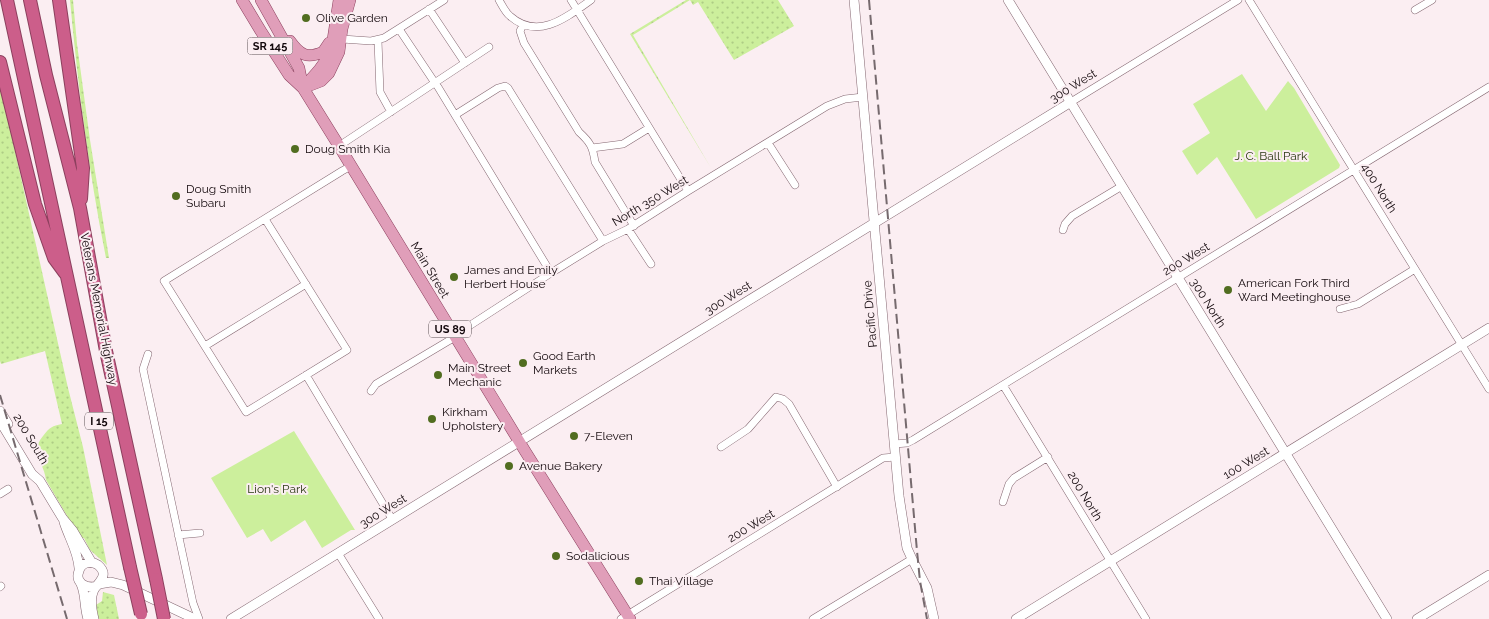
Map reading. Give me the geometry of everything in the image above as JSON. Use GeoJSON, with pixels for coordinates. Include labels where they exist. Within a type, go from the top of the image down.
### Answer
{"type":"FeatureCollection","features":[{"type":"Feature","properties":{"kind":"highway","name":"Veterans Memorial Highway"},"geometry":{"type":"LineString","coordinates":[[7,0],[141,617]]}},
{"type":"Feature","properties":{"kind":"highway","name":"Veterans Memorial Highway"},"geometry":{"type":"LineString","coordinates":[[30,0],[46,75],[80,208],[106,351],[164,619]]}},
{"type":"Feature","properties":{"kind":"highway"},"geometry":{"type":"LineString","coordinates":[[59,0],[83,168],[80,208]]}},
{"type":"Feature","properties":{"kind":"highway"},"geometry":{"type":"LineString","coordinates":[[0,62],[35,204],[54,258],[67,276]]}},
{"type":"Feature","properties":{"kind":"main road","name":"Main Street"},"geometry":{"type":"LineString","coordinates":[[242,0],[290,75],[303,88],[626,618]]}},
{"type":"Feature","properties":{"kind":"main road","name":"Main Street"},"geometry":{"type":"LineString","coordinates":[[261,0],[299,68],[303,88]]}},
{"type":"Feature","properties":{"kind":"main road"},"geometry":{"type":"LineString","coordinates":[[303,88],[321,81],[329,73],[339,52],[337,37],[339,0]]}},
{"type":"Feature","properties":{"kind":"main road"},"geometry":{"type":"LineString","coordinates":[[270,16],[279,24],[296,50],[311,56],[323,52],[337,37],[342,29],[350,0]]}},
{"type":"Feature","properties":{"kind":"street"},"geometry":{"type":"LineString","coordinates":[[337,37],[378,41],[444,0]]}},
{"type":"Feature","properties":{"kind":"street"},"geometry":{"type":"LineString","coordinates":[[499,0],[508,15],[523,25],[539,27],[550,25],[566,17],[591,0]]}},
{"type":"Feature","properties":{"kind":"street"},"geometry":{"type":"LineString","coordinates":[[571,0],[688,191]]}},
{"type":"Feature","properties":{"kind":"street","name":"Pacific Drive"},"geometry":{"type":"LineString","coordinates":[[854,0],[895,457],[905,538],[907,548],[927,588],[934,619]]}},
{"type":"Feature","properties":{"kind":"street","name":"300 North"},"geometry":{"type":"LineString","coordinates":[[1008,0],[1387,619]]}},
{"type":"Feature","properties":{"kind":"street","name":"300 West"},"geometry":{"type":"LineString","coordinates":[[231,619],[1238,0]]}},
{"type":"Feature","properties":{"kind":"street","name":"400 North"},"geometry":{"type":"LineString","coordinates":[[1249,0],[1489,389]]}},
{"type":"Feature","properties":{"kind":"street"},"geometry":{"type":"LineString","coordinates":[[1415,10],[1432,0]]}},
{"type":"Feature","properties":{"kind":"street"},"geometry":{"type":"LineString","coordinates":[[429,9],[465,63]]}},
{"type":"Feature","properties":{"kind":"street"},"geometry":{"type":"LineString","coordinates":[[523,25],[520,31],[524,43],[579,132],[589,142],[594,153],[595,162],[651,264]]}},
{"type":"Feature","properties":{"kind":"street"},"geometry":{"type":"LineString","coordinates":[[399,29],[436,85],[551,273]]}},
{"type":"Feature","properties":{"kind":"street"},"geometry":{"type":"LineString","coordinates":[[378,41],[380,92],[391,112]]}},
{"type":"Feature","properties":{"kind":"street"},"geometry":{"type":"LineString","coordinates":[[339,146],[436,85],[489,47]]}},
{"type":"Feature","properties":{"kind":"street"},"geometry":{"type":"LineString","coordinates":[[455,116],[498,88],[505,86],[510,90],[603,241]]}},
{"type":"Feature","properties":{"kind":"street","name":"200 West"},"geometry":{"type":"LineString","coordinates":[[894,444],[907,443],[913,440],[1489,87]]}},
{"type":"Feature","properties":{"kind":"street","name":"North 350 West"},"geometry":{"type":"LineString","coordinates":[[372,391],[376,384],[455,337],[466,327],[551,273],[603,241],[631,228],[827,106],[845,99],[863,97]]}},
{"type":"Feature","properties":{"kind":"street"},"geometry":{"type":"LineString","coordinates":[[592,148],[623,144],[649,128]]}},
{"type":"Feature","properties":{"kind":"street"},"geometry":{"type":"LineString","coordinates":[[768,143],[794,186]]}},
{"type":"Feature","properties":{"kind":"street"},"geometry":{"type":"LineString","coordinates":[[265,219],[347,350],[246,412],[164,281],[351,166]]}},
{"type":"Feature","properties":{"kind":"street"},"geometry":{"type":"LineString","coordinates":[[1063,230],[1065,224],[1072,216],[1122,186]]}},
{"type":"Feature","properties":{"kind":"street"},"geometry":{"type":"LineString","coordinates":[[1340,309],[1358,304],[1415,270]]}},
{"type":"Feature","properties":{"kind":"street"},"geometry":{"type":"LineString","coordinates":[[205,346],[306,284]]}},
{"type":"Feature","properties":{"kind":"street","name":"100 West"},"geometry":{"type":"LineString","coordinates":[[1016,619],[1489,328]]}},
{"type":"Feature","properties":{"kind":"street"},"geometry":{"type":"LineString","coordinates":[[148,354],[143,369],[192,603],[199,619]]}},
{"type":"Feature","properties":{"kind":"street"},"geometry":{"type":"LineString","coordinates":[[306,375],[392,519]]}},
{"type":"Feature","properties":{"kind":"street","name":"200 North"},"geometry":{"type":"LineString","coordinates":[[1003,385],[1146,619]]}},
{"type":"Feature","properties":{"kind":"street"},"geometry":{"type":"LineString","coordinates":[[721,447],[748,429],[776,398],[783,399],[788,404],[836,487]]}},
{"type":"Feature","properties":{"kind":"street","name":"200 South"},"geometry":{"type":"LineString","coordinates":[[0,411],[37,471],[40,481],[92,563]]}},
{"type":"Feature","properties":{"kind":"street","name":"200 South"},"geometry":{"type":"LineString","coordinates":[[0,421],[32,474],[40,481]]}},
{"type":"Feature","properties":{"kind":"street","name":"200 West"},"geometry":{"type":"LineString","coordinates":[[626,618],[883,458],[895,457]]}},
{"type":"Feature","properties":{"kind":"street"},"geometry":{"type":"LineString","coordinates":[[1003,502],[1009,484],[1014,478],[1048,457]]}},
{"type":"Feature","properties":{"kind":"street"},"geometry":{"type":"LineString","coordinates":[[0,494],[8,489]]}},
{"type":"Feature","properties":{"kind":"street","name":"200 South"},"geometry":{"type":"LineString","coordinates":[[63,519],[67,534],[77,551],[79,568]]}},
{"type":"Feature","properties":{"kind":"street"},"geometry":{"type":"LineString","coordinates":[[178,535],[200,533]]}},
{"type":"Feature","properties":{"kind":"street"},"geometry":{"type":"LineString","coordinates":[[338,553],[378,619]]}},
{"type":"Feature","properties":{"kind":"street"},"geometry":{"type":"LineString","coordinates":[[813,619],[912,559]]}},
{"type":"Feature","properties":{"kind":"street"},"geometry":{"type":"LineString","coordinates":[[88,619],[84,591],[78,580],[78,574],[79,568],[83,564],[92,563],[99,566],[103,576],[92,593],[94,619]]}},
{"type":"Feature","properties":{"kind":"street"},"geometry":{"type":"LineString","coordinates":[[102,571],[120,580],[123,585]]}},
{"type":"Feature","properties":{"kind":"street"},"geometry":{"type":"LineString","coordinates":[[1417,619],[1489,575]]}},
{"type":"Feature","properties":{"kind":"street"},"geometry":{"type":"LineString","coordinates":[[81,584],[92,588],[111,582],[123,585],[195,619]]}},
{"type":"Feature","properties":{"kind":"green space"},"geometry":{"type":"Polygon","coordinates":[[[70,0],[73,0],[90,140],[109,258],[106,258],[89,162],[70,0]]]}},
{"type":"Feature","properties":{"kind":"green space"},"geometry":{"type":"Polygon","coordinates":[[[686,0],[690,0],[633,35],[711,168],[630,34],[686,0]]]}},
{"type":"Feature","properties":{"kind":"green space"},"geometry":{"type":"Polygon","coordinates":[[[690,0],[778,0],[794,26],[734,60],[698,2],[693,5],[690,0]]]}},
{"type":"Feature","properties":{"kind":"green space","name":"J. C. Ball Park"},"geometry":{"type":"Polygon","coordinates":[[[1242,74],[1266,111],[1288,81],[1340,165],[1339,168],[1256,219],[1217,157],[1197,175],[1182,151],[1210,133],[1193,104],[1242,74]]]}},
{"type":"Feature","properties":{"kind":"green space"},"geometry":{"type":"Polygon","coordinates":[[[0,84],[83,447],[107,565],[90,550],[84,538],[80,538],[46,480],[38,458],[37,448],[43,436],[51,427],[62,424],[45,351],[1,364],[0,361],[0,84]]]}},
{"type":"Feature","properties":{"kind":"green space","name":"Lion's Park"},"geometry":{"type":"Polygon","coordinates":[[[294,431],[355,530],[351,530],[322,548],[305,520],[271,542],[263,529],[247,538],[211,478],[294,431]]]}},
{"type":"Feature","properties":{"kind":"green space"},"geometry":{"type":"Polygon","coordinates":[[[103,592],[114,595],[119,619],[98,619],[96,605],[102,601],[103,592]]]}},
{"type":"Feature","properties":{"kind":"railway"},"geometry":{"type":"LineString","coordinates":[[869,0],[917,551],[927,619]]}},
{"type":"Feature","properties":{"kind":"railway"},"geometry":{"type":"LineString","coordinates":[[0,395],[67,619]]}},
{"type":"Feature","properties":{"kind":"place","name":"Olive Garden"},"geometry":{"type":"Point","coordinates":[306,18]}},
{"type":"Feature","properties":{"kind":"place","name":"Doug Smith Kia"},"geometry":{"type":"Point","coordinates":[295,149]}},
{"type":"Feature","properties":{"kind":"place","name":"Doug Smith Subaru"},"geometry":{"type":"Point","coordinates":[176,196]}},
{"type":"Feature","properties":{"kind":"place","name":"James and Emily Herbert House"},"geometry":{"type":"Point","coordinates":[454,277]}},
{"type":"Feature","properties":{"kind":"place","name":"American Fork Third Ward Meetinghouse"},"geometry":{"type":"Point","coordinates":[1228,290]}},
{"type":"Feature","properties":{"kind":"place","name":"Good Earth Markets"},"geometry":{"type":"Point","coordinates":[523,363]}},
{"type":"Feature","properties":{"kind":"place","name":"Main Street Mechanic"},"geometry":{"type":"Point","coordinates":[438,375]}},
{"type":"Feature","properties":{"kind":"place","name":"Kirkham Upholstery"},"geometry":{"type":"Point","coordinates":[432,419]}},
{"type":"Feature","properties":{"kind":"place","name":"7-Eleven"},"geometry":{"type":"Point","coordinates":[574,436]}},
{"type":"Feature","properties":{"kind":"place","name":"Avenue Bakery"},"geometry":{"type":"Point","coordinates":[509,466]}},
{"type":"Feature","properties":{"kind":"place","name":"Sodalicious"},"geometry":{"type":"Point","coordinates":[556,556]}},
{"type":"Feature","properties":{"kind":"place","name":"Thai Village"},"geometry":{"type":"Point","coordinates":[639,581]}}]}
